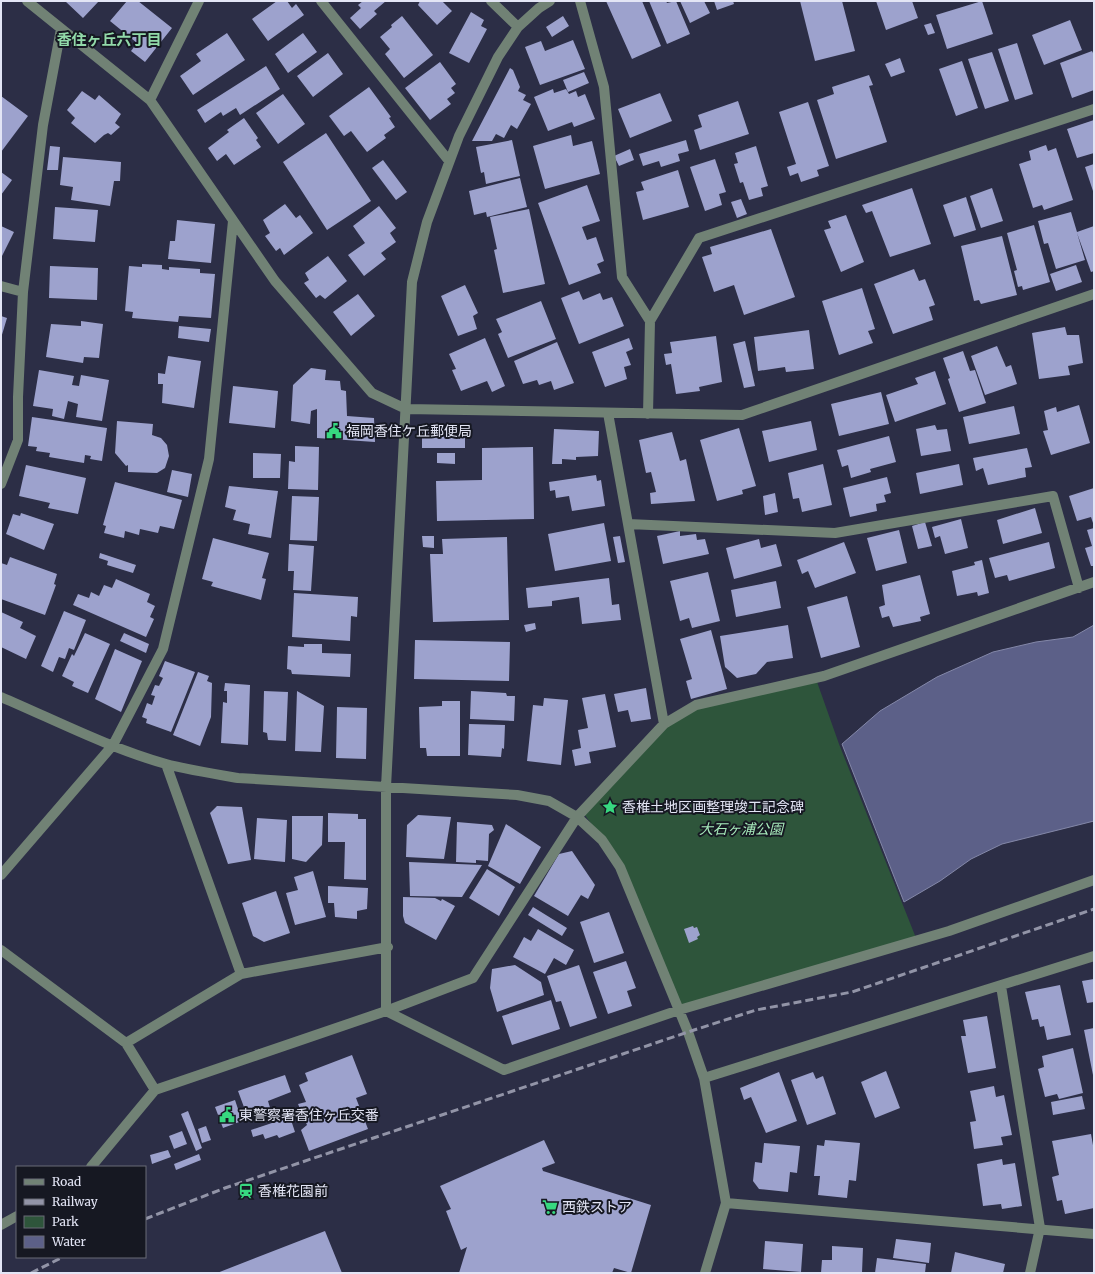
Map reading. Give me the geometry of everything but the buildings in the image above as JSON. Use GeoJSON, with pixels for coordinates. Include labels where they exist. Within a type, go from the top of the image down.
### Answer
{"type":"FeatureCollection","features":[{"type":"Feature","properties":{"kind":"street"},"geometry":{"type":"LineString","coordinates":[[26,1],[150,100],[275,281],[372,393],[406,409],[742,415],[1094,294]]}},
{"type":"Feature","properties":{"kind":"street"},"geometry":{"type":"LineString","coordinates":[[150,100],[199,1]]}},
{"type":"Feature","properties":{"kind":"street"},"geometry":{"type":"LineString","coordinates":[[321,1],[450,160]]}},
{"type":"Feature","properties":{"kind":"street"},"geometry":{"type":"LineString","coordinates":[[491,1],[518,27]]}},
{"type":"Feature","properties":{"kind":"street"},"geometry":{"type":"LineString","coordinates":[[386,1010],[388,947],[386,787],[412,282],[427,222],[459,136],[498,57],[518,27],[539,8],[550,1]]}},
{"type":"Feature","properties":{"kind":"street"},"geometry":{"type":"LineString","coordinates":[[580,1],[604,86],[622,277],[650,321]]}},
{"type":"Feature","properties":{"kind":"street"},"geometry":{"type":"LineString","coordinates":[[1,484],[18,440],[18,396],[23,292],[43,125],[61,29]]}},
{"type":"Feature","properties":{"kind":"street"},"geometry":{"type":"LineString","coordinates":[[648,414],[650,321],[699,238],[1094,110]]}},
{"type":"Feature","properties":{"kind":"street"},"geometry":{"type":"LineString","coordinates":[[1,875],[113,745],[163,649],[209,459],[233,221]]}},
{"type":"Feature","properties":{"kind":"street"},"geometry":{"type":"LineString","coordinates":[[1,286],[23,292]]}},
{"type":"Feature","properties":{"kind":"street"},"geometry":{"type":"LineString","coordinates":[[608,413],[664,724]]}},
{"type":"Feature","properties":{"kind":"street"},"geometry":{"type":"LineString","coordinates":[[628,524],[835,532],[1054,496],[1079,588]]}},
{"type":"Feature","properties":{"kind":"street"},"geometry":{"type":"LineString","coordinates":[[92,1166],[155,1090],[386,1010],[473,978],[577,816],[664,724],[696,705],[824,676],[1094,582]]}},
{"type":"Feature","properties":{"kind":"street"},"geometry":{"type":"LineString","coordinates":[[1,697],[113,745],[166,764],[238,778],[517,795],[549,801],[577,816],[602,840],[620,867],[679,1010],[704,1078],[726,1203],[706,1273]]}},
{"type":"Feature","properties":{"kind":"street"},"geometry":{"type":"LineString","coordinates":[[166,764],[241,974]]}},
{"type":"Feature","properties":{"kind":"street"},"geometry":{"type":"LineString","coordinates":[[386,1010],[504,1070],[679,1010],[949,931],[1094,880]]}},
{"type":"Feature","properties":{"kind":"street"},"geometry":{"type":"LineString","coordinates":[[126,1043],[241,974],[388,947]]}},
{"type":"Feature","properties":{"kind":"street"},"geometry":{"type":"LineString","coordinates":[[1,950],[126,1043],[155,1090]]}},
{"type":"Feature","properties":{"kind":"street"},"geometry":{"type":"LineString","coordinates":[[704,1078],[1094,956]]}},
{"type":"Feature","properties":{"kind":"street"},"geometry":{"type":"LineString","coordinates":[[1001,986],[1040,1228],[1030,1273]]}},
{"type":"Feature","properties":{"kind":"street"},"geometry":{"type":"LineString","coordinates":[[726,1203],[1040,1228],[1094,1234]]}},
{"type":"Feature","properties":{"kind":"street"},"geometry":{"type":"LineString","coordinates":[[1,1225],[16,1217]]}},
{"type":"Feature","properties":{"kind":"green space","name":"大石ヶ浦公園"},"geometry":{"type":"Polygon","coordinates":[[[816,679],[839,744],[916,938],[680,1007],[623,866],[584,814],[665,725],[696,707],[816,679]]]}},
{"type":"Feature","properties":{"kind":"water"},"geometry":{"type":"Polygon","coordinates":[[[1094,625],[1094,821],[1002,844],[971,859],[940,881],[904,902],[842,744],[880,711],[937,677],[993,652],[1036,642],[1073,637],[1094,625]]]}},
{"type":"Feature","properties":{"kind":"railway"},"geometry":{"type":"LineString","coordinates":[[146,1219],[225,1188],[688,1032],[756,1010],[852,992],[1094,909]]}},
{"type":"Feature","properties":{"kind":"railway"},"geometry":{"type":"LineString","coordinates":[[31,1273],[61,1258]]}},
{"type":"Feature","properties":{"kind":"place","name":"福岡香住ケ丘郵便局"},"geometry":{"type":"Point","coordinates":[334,431]}},
{"type":"Feature","properties":{"kind":"place","name":"香椎土地区画整理竣工記念碑"},"geometry":{"type":"Point","coordinates":[610,807]}},
{"type":"Feature","properties":{"kind":"place","name":"東警察署香住ヶ丘交番"},"geometry":{"type":"Point","coordinates":[227,1115]}},
{"type":"Feature","properties":{"kind":"place","name":"香椎花園前"},"geometry":{"type":"Point","coordinates":[246,1191]}},
{"type":"Feature","properties":{"kind":"place","name":"西鉄ストア"},"geometry":{"type":"Point","coordinates":[550,1207]}},
{"type":"Feature","properties":{"kind":"district","name":"香住ヶ丘六丁目"},"geometry":{"type":"Point","coordinates":[109,40]}}]}
